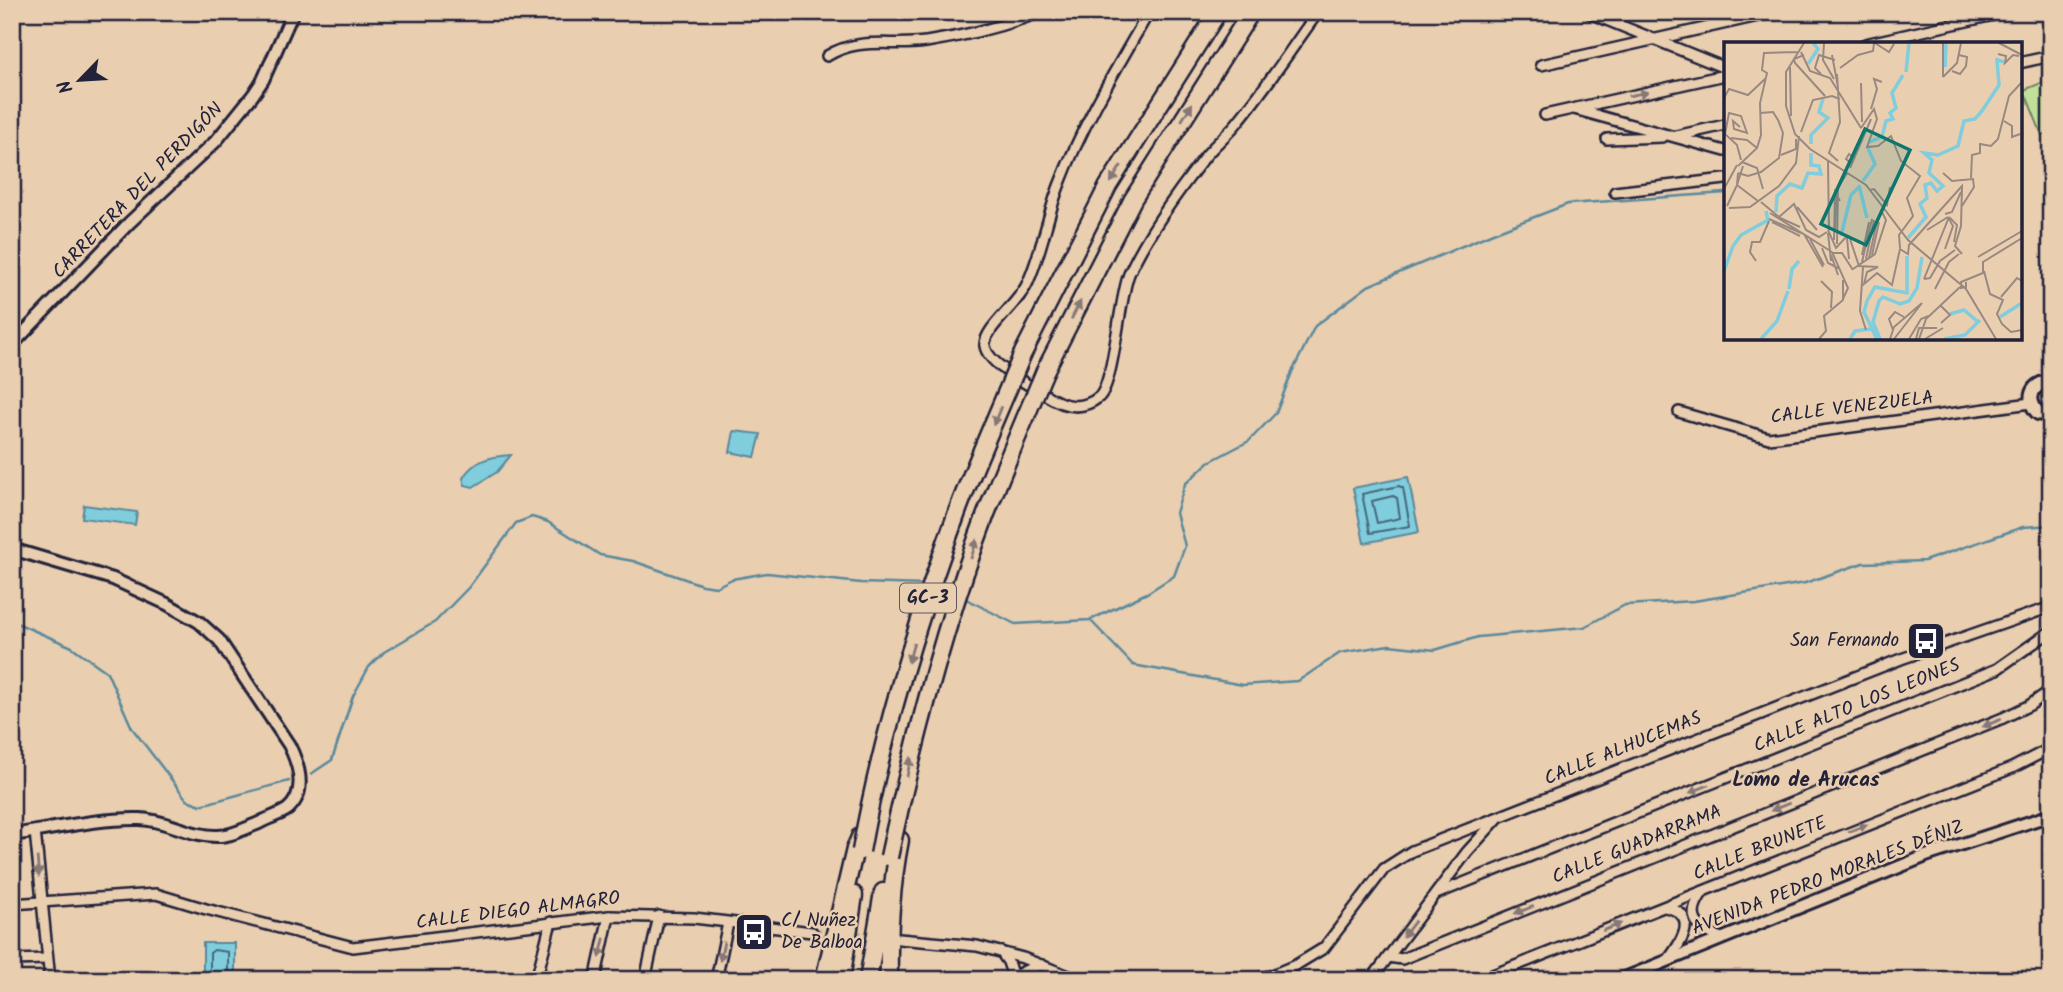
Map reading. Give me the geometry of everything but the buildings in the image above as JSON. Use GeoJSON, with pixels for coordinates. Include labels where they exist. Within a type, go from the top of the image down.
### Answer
{"type":"FeatureCollection","features":[{"type":"Feature","properties":{"kind":"highway","name":"GC-3"},"geometry":{"type":"LineString","coordinates":[[841,980],[858,850],[883,748],[922,616],[960,506],[1023,353],[1108,186],[1218,12]]}},
{"type":"Feature","properties":{"kind":"highway","name":"GC-3"},"geometry":{"type":"LineString","coordinates":[[868,980],[912,750],[982,527],[1045,371],[1133,199],[1251,12]]}},
{"type":"Feature","properties":{"kind":"highway"},"geometry":{"type":"LineString","coordinates":[[824,980],[858,850]]}},
{"type":"Feature","properties":{"kind":"highway"},"geometry":{"type":"LineString","coordinates":[[889,980],[888,944],[893,854]]}},
{"type":"Feature","properties":{"kind":"main road"},"geometry":{"type":"LineString","coordinates":[[2051,370],[2044,374],[2045,382],[2032,392],[2031,403],[2038,413],[2051,416]]}},
{"type":"Feature","properties":{"kind":"street","name":"CARRETERA DEL PERDIGÓN"},"geometry":{"type":"LineString","coordinates":[[12,345],[129,223],[216,141],[263,80],[293,12]]}},
{"type":"Feature","properties":{"kind":"street"},"geometry":{"type":"LineString","coordinates":[[827,57],[842,47],[862,43],[924,42],[1005,26],[1041,12]]}},
{"type":"Feature","properties":{"kind":"street"},"geometry":{"type":"LineString","coordinates":[[1149,12],[1082,130],[1058,188],[1028,285],[1017,302],[987,332],[985,348],[994,362],[1070,407],[1088,404],[1102,394],[1110,371],[1122,295],[1129,273],[1149,239],[1205,156],[1236,125],[1318,12]]}},
{"type":"Feature","properties":{"kind":"street"},"geometry":{"type":"LineString","coordinates":[[1587,12],[1724,68]]}},
{"type":"Feature","properties":{"kind":"street"},"geometry":{"type":"LineString","coordinates":[[1541,65],[1776,12]]}},
{"type":"Feature","properties":{"kind":"street"},"geometry":{"type":"LineString","coordinates":[[1874,42],[2007,12]]}},
{"type":"Feature","properties":{"kind":"street"},"geometry":{"type":"LineString","coordinates":[[2021,63],[2051,56]]}},
{"type":"Feature","properties":{"kind":"street"},"geometry":{"type":"LineString","coordinates":[[1545,115],[1724,75]]}},
{"type":"Feature","properties":{"kind":"street"},"geometry":{"type":"LineString","coordinates":[[1572,109],[1724,151]]}},
{"type":"Feature","properties":{"kind":"street"},"geometry":{"type":"LineString","coordinates":[[1607,139],[1671,137],[1724,125]]}},
{"type":"Feature","properties":{"kind":"street"},"geometry":{"type":"LineString","coordinates":[[1615,192],[1724,180]]}},
{"type":"Feature","properties":{"kind":"street","name":"CALLE VENEZUELA"},"geometry":{"type":"LineString","coordinates":[[1679,412],[1769,438],[2031,403]]}},
{"type":"Feature","properties":{"kind":"street"},"geometry":{"type":"LineString","coordinates":[[12,549],[113,579],[200,622],[219,640],[289,744],[297,762],[300,780],[298,796],[287,810],[237,832],[219,836],[201,834],[164,822],[140,819],[12,835]]}},
{"type":"Feature","properties":{"kind":"street","name":"CALLE ALHUCEMAS"},"geometry":{"type":"LineString","coordinates":[[1247,980],[1270,976],[1296,965],[1324,948],[1384,869],[1412,851],[1901,659],[2051,607]]}},
{"type":"Feature","properties":{"kind":"street","name":"CALLE ALTO LOS LEONES"},"geometry":{"type":"LineString","coordinates":[[1436,894],[1997,668],[2051,631]]}},
{"type":"Feature","properties":{"kind":"street","name":"CALLE GUADARRAMA"},"geometry":{"type":"LineString","coordinates":[[1388,957],[1402,959],[2003,718],[2030,705],[2051,690]]}},
{"type":"Feature","properties":{"kind":"street","name":"CALLE BRUNETE"},"geometry":{"type":"LineString","coordinates":[[1480,980],[2012,768],[2051,747]]}},
{"type":"Feature","properties":{"kind":"street","name":"AVENIDA PEDRO MORALES DÉNIZ"},"geometry":{"type":"LineString","coordinates":[[1620,980],[1926,856],[2051,815]]}},
{"type":"Feature","properties":{"kind":"street"},"geometry":{"type":"LineString","coordinates":[[1371,980],[1467,852],[1498,818]]}},
{"type":"Feature","properties":{"kind":"street"},"geometry":{"type":"LineString","coordinates":[[35,831],[50,980]]}},
{"type":"Feature","properties":{"kind":"street"},"geometry":{"type":"LineString","coordinates":[[1704,890],[1695,903],[1694,916],[1706,933],[1721,938]]}},
{"type":"Feature","properties":{"kind":"street","name":"CALLE DIEGO ALMAGRO"},"geometry":{"type":"LineString","coordinates":[[12,904],[156,894],[353,947],[610,916],[659,916],[812,932]]}},
{"type":"Feature","properties":{"kind":"street"},"geometry":{"type":"LineString","coordinates":[[1663,907],[1674,909],[1682,915],[1686,927],[1682,942],[1668,960]]}},
{"type":"Feature","properties":{"kind":"street"},"geometry":{"type":"LineString","coordinates":[[595,980],[610,916]]}},
{"type":"Feature","properties":{"kind":"street"},"geometry":{"type":"LineString","coordinates":[[645,980],[659,916]]}},
{"type":"Feature","properties":{"kind":"street"},"geometry":{"type":"LineString","coordinates":[[536,980],[551,922]]}},
{"type":"Feature","properties":{"kind":"street"},"geometry":{"type":"LineString","coordinates":[[716,980],[727,923]]}},
{"type":"Feature","properties":{"kind":"street"},"geometry":{"type":"LineString","coordinates":[[899,939],[977,946],[1023,958],[1079,980]]}},
{"type":"Feature","properties":{"kind":"street"},"geometry":{"type":"LineString","coordinates":[[1001,952],[1008,962],[1012,979]]}},
{"type":"Feature","properties":{"kind":"street"},"geometry":{"type":"LineString","coordinates":[[1012,979],[1023,958]]}},
{"type":"Feature","properties":{"kind":"street"},"geometry":{"type":"LineString","coordinates":[[12,960],[47,959]]}},
{"type":"Feature","properties":{"kind":"street"},"geometry":{"type":"LineString","coordinates":[[1012,979],[1042,965]]}},
{"type":"Feature","properties":{"kind":"green space"},"geometry":{"type":"Polygon","coordinates":[[[2051,79],[2051,132],[2042,135],[2024,90],[2051,79]]]}},
{"type":"Feature","properties":{"kind":"water"},"geometry":{"type":"Polygon","coordinates":[[[734,431],[761,434],[755,457],[730,452],[734,431]]]}},
{"type":"Feature","properties":{"kind":"water"},"geometry":{"type":"Polygon","coordinates":[[[511,455],[497,472],[473,487],[465,485],[463,478],[478,463],[511,455]]]}},
{"type":"Feature","properties":{"kind":"water"},"geometry":{"type":"Polygon","coordinates":[[[1408,477],[1419,532],[1364,543],[1353,488],[1408,477]]]}},
{"type":"Feature","properties":{"kind":"water"},"geometry":{"type":"Polygon","coordinates":[[[84,505],[137,512],[135,525],[82,518],[84,505]]]}},
{"type":"Feature","properties":{"kind":"water"},"geometry":{"type":"Polygon","coordinates":[[[203,943],[235,943],[235,978],[203,978],[203,943]]]}},
{"type":"Feature","properties":{"kind":"waterway"},"geometry":{"type":"LineString","coordinates":[[964,598],[1015,624],[1090,620],[1147,593],[1174,576],[1185,546],[1176,513],[1185,484],[1209,462],[1249,441],[1276,413],[1292,372],[1315,326],[1368,286],[1568,204],[1724,193]]}},
{"type":"Feature","properties":{"kind":"waterway"},"geometry":{"type":"LineString","coordinates":[[311,774],[332,760],[353,696],[369,667],[384,652],[435,622],[469,587],[516,523],[532,517],[548,522],[600,555],[633,561],[702,585],[716,587],[732,579],[767,573],[861,583],[925,585]]}},
{"type":"Feature","properties":{"kind":"waterway"},"geometry":{"type":"LineString","coordinates":[[1091,621],[1133,665],[1243,685],[1298,681],[1340,653],[1389,645],[1435,650],[1478,637],[1584,627],[1625,605],[1694,601],[1805,583],[1863,563],[1924,561],[2023,527],[2051,525]]}},
{"type":"Feature","properties":{"kind":"waterway"},"geometry":{"type":"LineString","coordinates":[[939,585],[952,591]]}},
{"type":"Feature","properties":{"kind":"waterway"},"geometry":{"type":"LineString","coordinates":[[12,621],[72,647],[107,672],[132,728],[187,800],[201,805],[289,781]]}},
{"type":"Feature","properties":{"kind":"tunnel"},"geometry":{"type":"LineString","coordinates":[[812,932],[879,937]]}},
{"type":"Feature","properties":{"kind":"place","name":"San Fernando"},"geometry":{"type":"Point","coordinates":[1926,641]}},
{"type":"Feature","properties":{"kind":"place","name":"C/ Nuñez De Balboa"},"geometry":{"type":"Point","coordinates":[754,932]}},
{"type":"Feature","properties":{"kind":"district","name":"Lomo de Arucas"},"geometry":{"type":"Point","coordinates":[1806,780]}}]}
